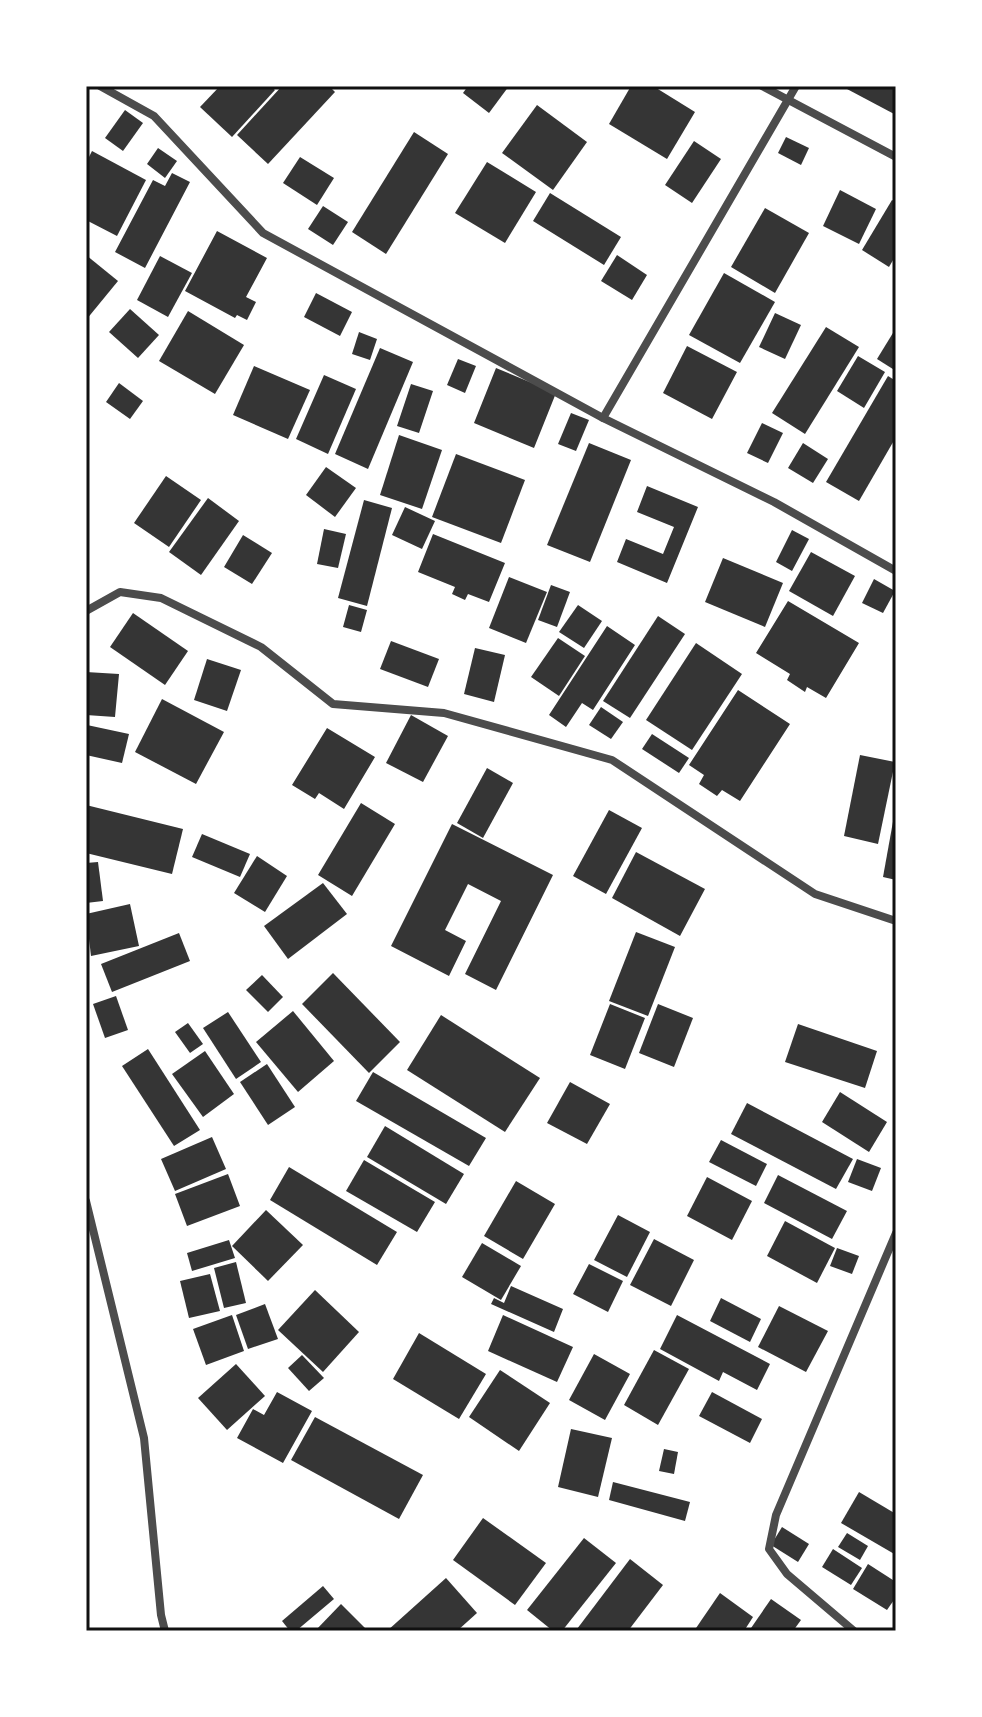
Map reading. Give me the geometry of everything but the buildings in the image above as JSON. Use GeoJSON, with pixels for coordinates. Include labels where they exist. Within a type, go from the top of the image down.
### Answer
{"type":"FeatureCollection","features":[{"type":"Feature","properties":{"kind":"street"},"geometry":{"type":"LineString","coordinates":[[100,86],[154,116],[263,233],[603,418],[774,502],[896,571]]}},
{"type":"Feature","properties":{"kind":"street"},"geometry":{"type":"LineString","coordinates":[[762,86],[896,157]]}},
{"type":"Feature","properties":{"kind":"street"},"geometry":{"type":"LineString","coordinates":[[603,418],[796,86]]}},
{"type":"Feature","properties":{"kind":"street"},"geometry":{"type":"LineString","coordinates":[[86,611],[120,592],[161,598],[261,647],[333,704],[444,713],[612,760],[815,894],[896,921]]}},
{"type":"Feature","properties":{"kind":"street"},"geometry":{"type":"LineString","coordinates":[[86,1201],[144,1438],[165,1631]]}},
{"type":"Feature","properties":{"kind":"street"},"geometry":{"type":"LineString","coordinates":[[854,1631],[787,1574],[769,1549],[776,1515],[896,1233]]}}]}
